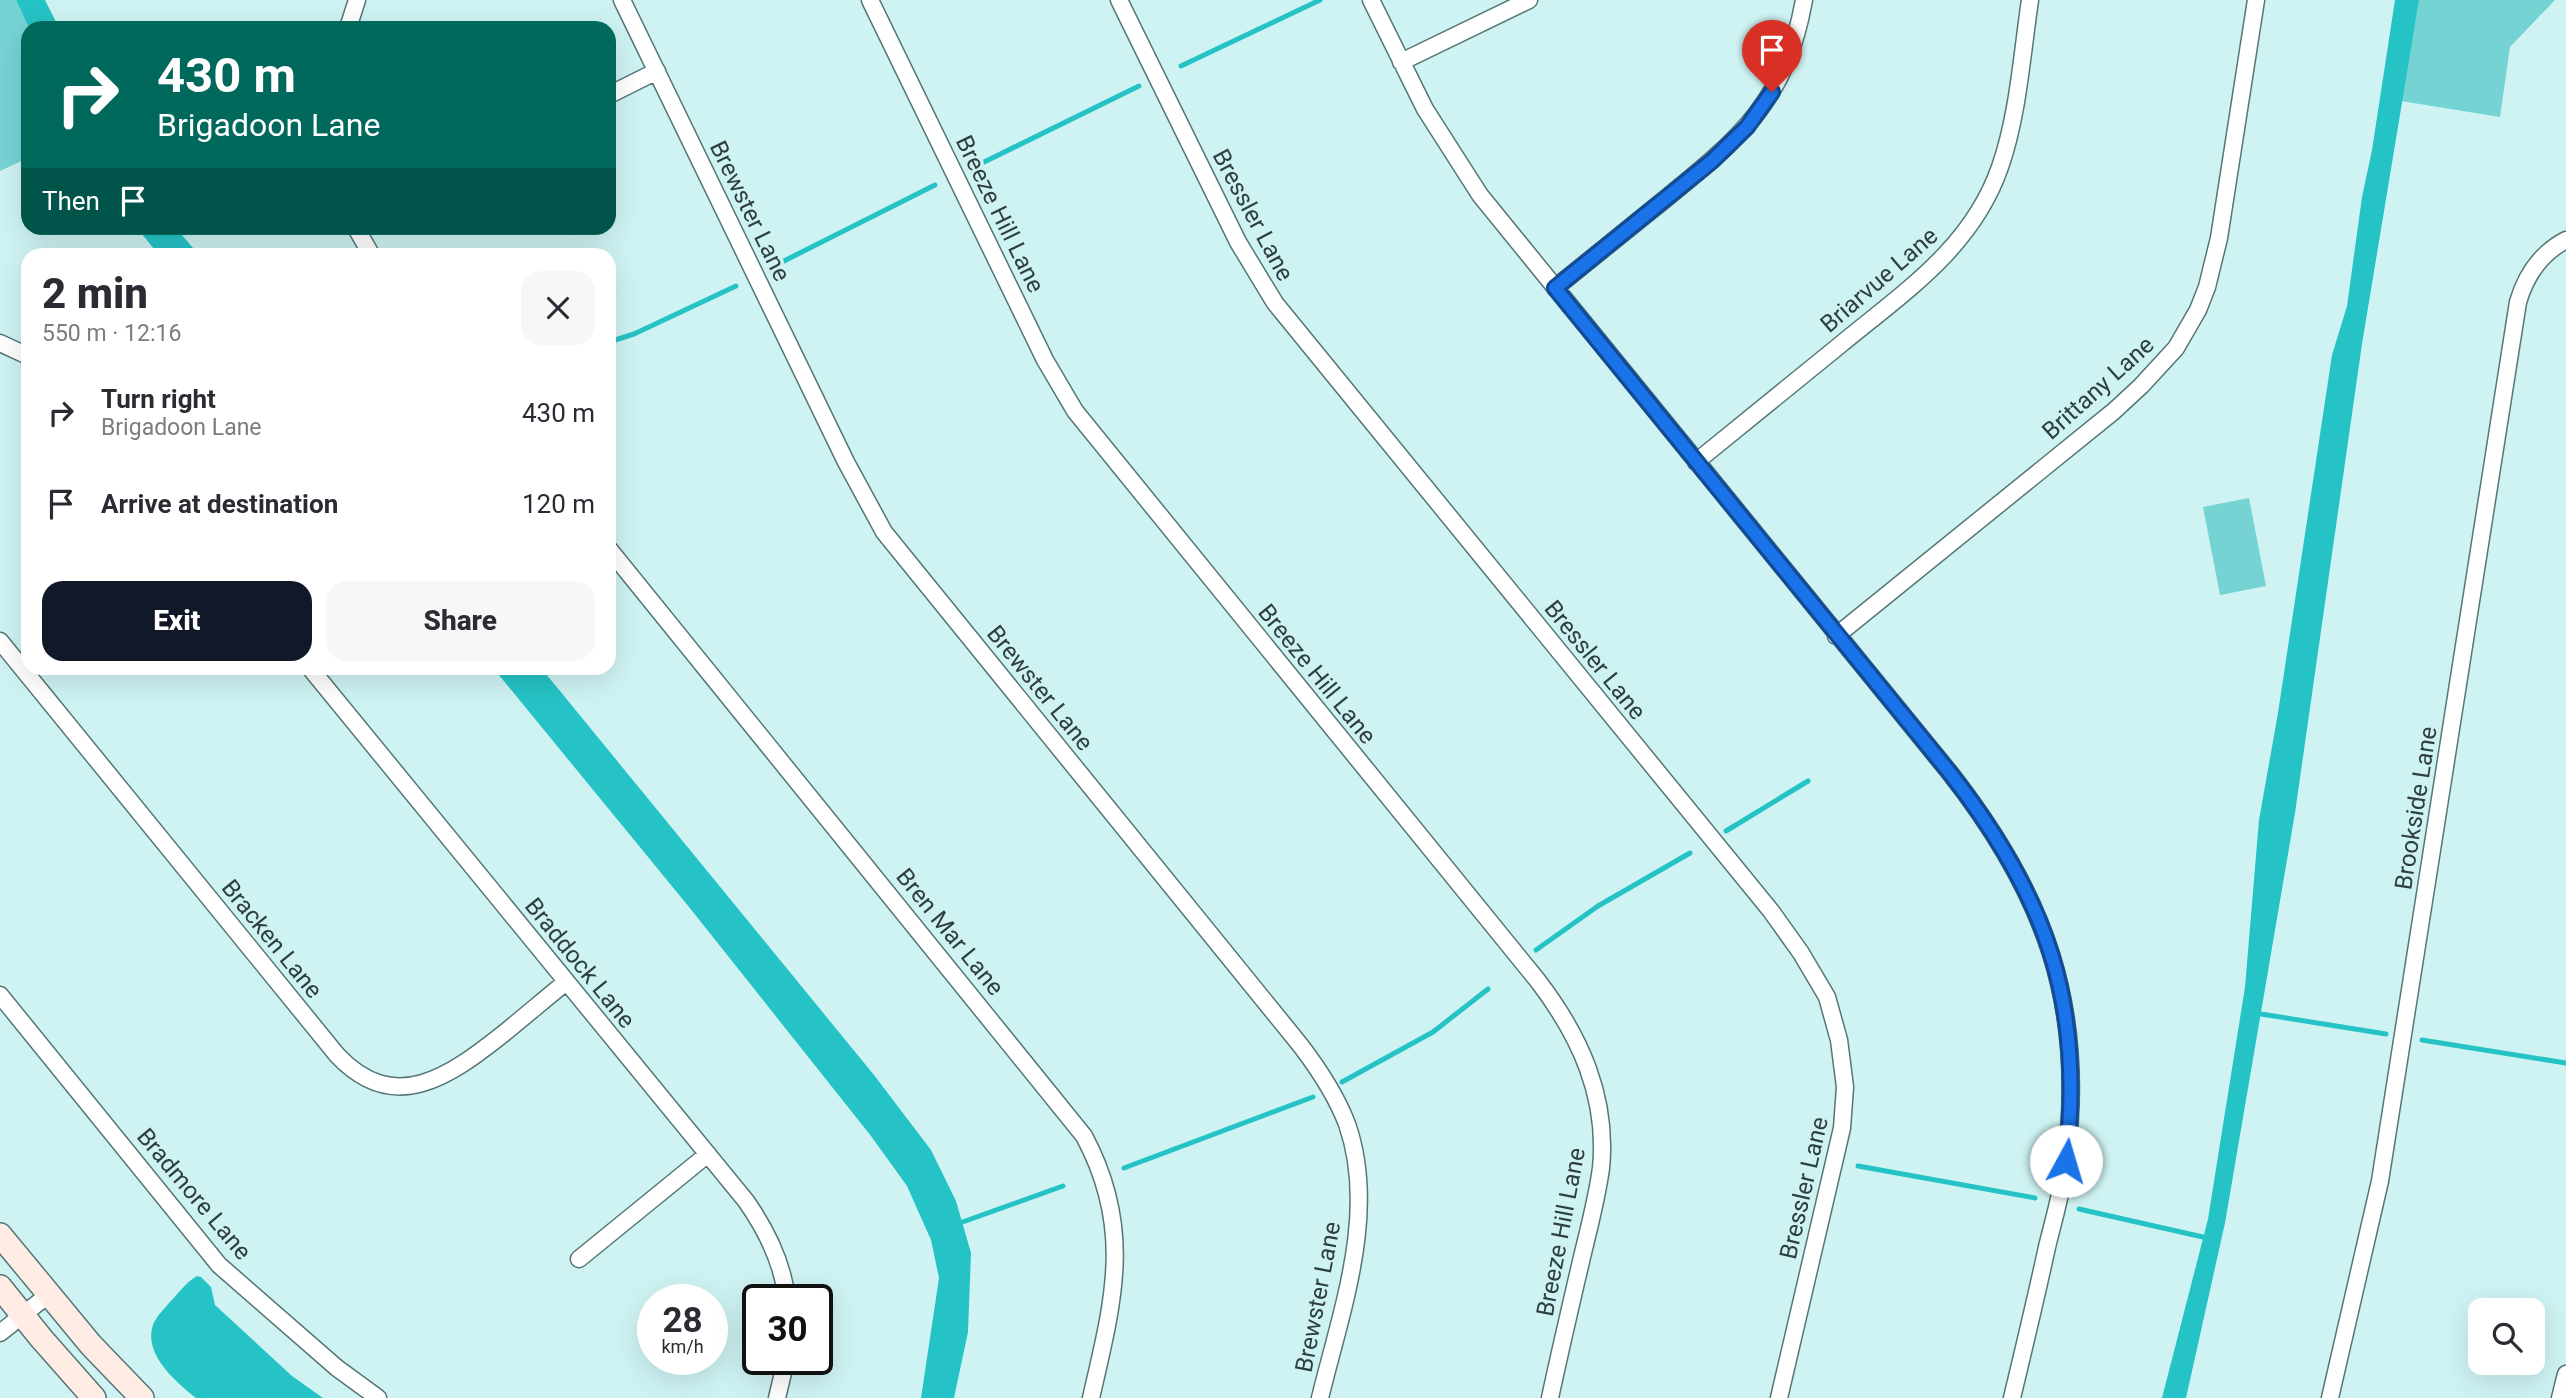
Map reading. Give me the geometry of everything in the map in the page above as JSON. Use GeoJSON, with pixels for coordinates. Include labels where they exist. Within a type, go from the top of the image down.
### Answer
{"type":"FeatureCollection","features":[{"type":"Feature","properties":{"kind":"main road"},"geometry":{"type":"LineString","coordinates":[[0,1235],[91,1345],[142,1398]]}},
{"type":"Feature","properties":{"kind":"main road"},"geometry":{"type":"LineString","coordinates":[[0,1287],[94,1398]]}},
{"type":"Feature","properties":{"kind":"street"},"geometry":{"type":"LineString","coordinates":[[350,21],[357,0]]}},
{"type":"Feature","properties":{"kind":"street","name":"Brewster Lane"},"geometry":{"type":"LineString","coordinates":[[622,0],[846,461],[884,532],[1301,1046],[1337,1100],[1348,1127],[1354,1154],[1358,1185],[1358,1221],[1348,1278],[1320,1398]]}},
{"type":"Feature","properties":{"kind":"street","name":"Breeze Hill Lane"},"geometry":{"type":"LineString","coordinates":[[870,0],[1039,348],[1074,411],[1538,981],[1562,1013],[1579,1044],[1591,1074],[1599,1109],[1602,1156],[1596,1197],[1550,1398]]}},
{"type":"Feature","properties":{"kind":"street","name":"Bressler Lane"},"geometry":{"type":"LineString","coordinates":[[1119,0],[1238,242],[1268,293],[1305,342],[1771,911],[1801,953],[1827,997],[1842,1059],[1844,1112],[1779,1398]]}},
{"type":"Feature","properties":{"kind":"street"},"geometry":{"type":"LineString","coordinates":[[1371,0],[1425,109],[1469,180],[1836,636],[1950,773],[1991,827],[2033,904],[2059,983],[2069,1034],[2071,1105],[2062,1184],[2012,1398]]}},
{"type":"Feature","properties":{"kind":"street"},"geometry":{"type":"LineString","coordinates":[[1401,62],[1529,0]]}},
{"type":"Feature","properties":{"kind":"street"},"geometry":{"type":"LineString","coordinates":[[1555,288],[1712,161],[1747,127],[1772,92],[1786,66],[1796,38],[1804,0]]}},
{"type":"Feature","properties":{"kind":"street","name":"Briarvue Lane"},"geometry":{"type":"LineString","coordinates":[[1696,462],[1908,289],[1965,235],[1989,194],[2004,153],[2030,0]]}},
{"type":"Feature","properties":{"kind":"street","name":"Brittany Lane"},"geometry":{"type":"LineString","coordinates":[[1836,636],[2128,399],[2176,348],[2198,310],[2214,263],[2256,0]]}},
{"type":"Feature","properties":{"kind":"street"},"geometry":{"type":"LineString","coordinates":[[616,92],[657,71]]}},
{"type":"Feature","properties":{"kind":"street","name":"Brookside Lane"},"geometry":{"type":"LineString","coordinates":[[2330,1398],[2380,1181],[2518,302],[2532,270],[2544,256],[2566,240]]}},
{"type":"Feature","properties":{"kind":"street"},"geometry":{"type":"LineString","coordinates":[[0,343],[21,353]]}},
{"type":"Feature","properties":{"kind":"street","name":"Bren Mar Lane"},"geometry":{"type":"LineString","coordinates":[[616,558],[1084,1136],[1106,1188],[1116,1249],[1110,1311],[1091,1398]]}},
{"type":"Feature","properties":{"kind":"street","name":"Bracken Lane"},"geometry":{"type":"LineString","coordinates":[[0,640],[21,666]]}},
{"type":"Feature","properties":{"kind":"street","name":"Bracken Lane"},"geometry":{"type":"LineString","coordinates":[[28,675],[337,1055],[355,1072],[382,1083],[398,1086],[428,1083],[440,1078],[471,1059],[566,982]]}},
{"type":"Feature","properties":{"kind":"street","name":"Braddock Lane"},"geometry":{"type":"LineString","coordinates":[[316,675],[746,1201],[765,1230],[778,1260],[783,1284]]}},
{"type":"Feature","properties":{"kind":"street","name":"Bradmore Lane"},"geometry":{"type":"LineString","coordinates":[[0,995],[219,1265],[337,1368],[378,1398]]}},
{"type":"Feature","properties":{"kind":"street"},"geometry":{"type":"LineString","coordinates":[[579,1259],[708,1154]]}},
{"type":"Feature","properties":{"kind":"street"},"geometry":{"type":"LineString","coordinates":[[0,1334],[48,1295]]}},
{"type":"Feature","properties":{"kind":"street"},"geometry":{"type":"LineString","coordinates":[[2560,1398],[2566,1374]]}},
{"type":"Feature","properties":{"kind":"street"},"geometry":{"type":"LineString","coordinates":[[777,1398],[782,1375]]}},
{"type":"Feature","properties":{"kind":"shaded area"},"geometry":{"type":"Polygon","coordinates":[[[0,0],[16,0],[26,21],[21,21],[21,161],[0,171],[0,0]]]}},
{"type":"Feature","properties":{"kind":"shaded area"},"geometry":{"type":"Polygon","coordinates":[[[16,0],[45,0],[56,21],[26,21],[16,0]]]}},
{"type":"Feature","properties":{"kind":"shaded area"},"geometry":{"type":"Polygon","coordinates":[[[2395,0],[2419,0],[2362,344],[2295,813],[2225,1223],[2186,1398],[2162,1398],[2208,1219],[2245,987],[2259,820],[2278,713],[2332,355],[2347,306],[2395,0]]]}},
{"type":"Feature","properties":{"kind":"shaded area"},"geometry":{"type":"Polygon","coordinates":[[[2419,0],[2555,0],[2510,47],[2500,117],[2401,101],[2419,0]]]}},
{"type":"Feature","properties":{"kind":"shaded area"},"geometry":{"type":"Polygon","coordinates":[[[143,235],[182,235],[193,248],[153,248],[143,235]]]}},
{"type":"Feature","properties":{"kind":"shaded area"},"geometry":{"type":"Polygon","coordinates":[[[2249,498],[2266,586],[2220,595],[2203,507],[2249,498]]]}},
{"type":"Feature","properties":{"kind":"shaded area"},"geometry":{"type":"Polygon","coordinates":[[[499,675],[547,675],[874,1075],[931,1150],[956,1201],[971,1253],[968,1332],[954,1398],[921,1398],[939,1278],[931,1240],[907,1186],[871,1136],[689,907],[499,675]]]}},
{"type":"Feature","properties":{"kind":"shaded area"},"geometry":{"type":"Polygon","coordinates":[[[197,1276],[211,1287],[215,1305],[292,1376],[323,1398],[196,1398],[179,1384],[157,1357],[151,1336],[153,1325],[160,1314],[197,1276]]]}},
{"type":"Feature","properties":{"kind":"waterway"},"geometry":{"type":"LineString","coordinates":[[1181,66],[1320,0]]}},
{"type":"Feature","properties":{"kind":"waterway"},"geometry":{"type":"LineString","coordinates":[[976,166],[1139,86]]}},
{"type":"Feature","properties":{"kind":"waterway"},"geometry":{"type":"LineString","coordinates":[[770,268],[935,185]]}},
{"type":"Feature","properties":{"kind":"waterway"},"geometry":{"type":"LineString","coordinates":[[616,340],[634,334],[736,286]]}},
{"type":"Feature","properties":{"kind":"waterway"},"geometry":{"type":"LineString","coordinates":[[1726,831],[1808,781]]}},
{"type":"Feature","properties":{"kind":"waterway"},"geometry":{"type":"LineString","coordinates":[[1536,950],[1598,906],[1690,853]]}},
{"type":"Feature","properties":{"kind":"waterway"},"geometry":{"type":"LineString","coordinates":[[1342,1082],[1433,1032],[1488,989]]}},
{"type":"Feature","properties":{"kind":"waterway"},"geometry":{"type":"LineString","coordinates":[[2261,1014],[2386,1034]]}},
{"type":"Feature","properties":{"kind":"waterway"},"geometry":{"type":"LineString","coordinates":[[2422,1040],[2566,1063]]}},
{"type":"Feature","properties":{"kind":"waterway"},"geometry":{"type":"LineString","coordinates":[[1124,1168],[1313,1097]]}},
{"type":"Feature","properties":{"kind":"waterway"},"geometry":{"type":"LineString","coordinates":[[1858,1166],[2035,1198]]}},
{"type":"Feature","properties":{"kind":"waterway"},"geometry":{"type":"LineString","coordinates":[[957,1224],[1063,1186]]}},
{"type":"Feature","properties":{"kind":"waterway"},"geometry":{"type":"LineString","coordinates":[[2079,1209],[2203,1237]]}},
{"type":"Feature","properties":{"kind":"route"},"geometry":{"type":"LineString","coordinates":[[1772,92],[1747,127],[1712,161],[1555,288],[1950,773],[2003,846],[2041,924],[2066,1014],[2071,1055],[2071,1105],[2066,1161]]}}]}
